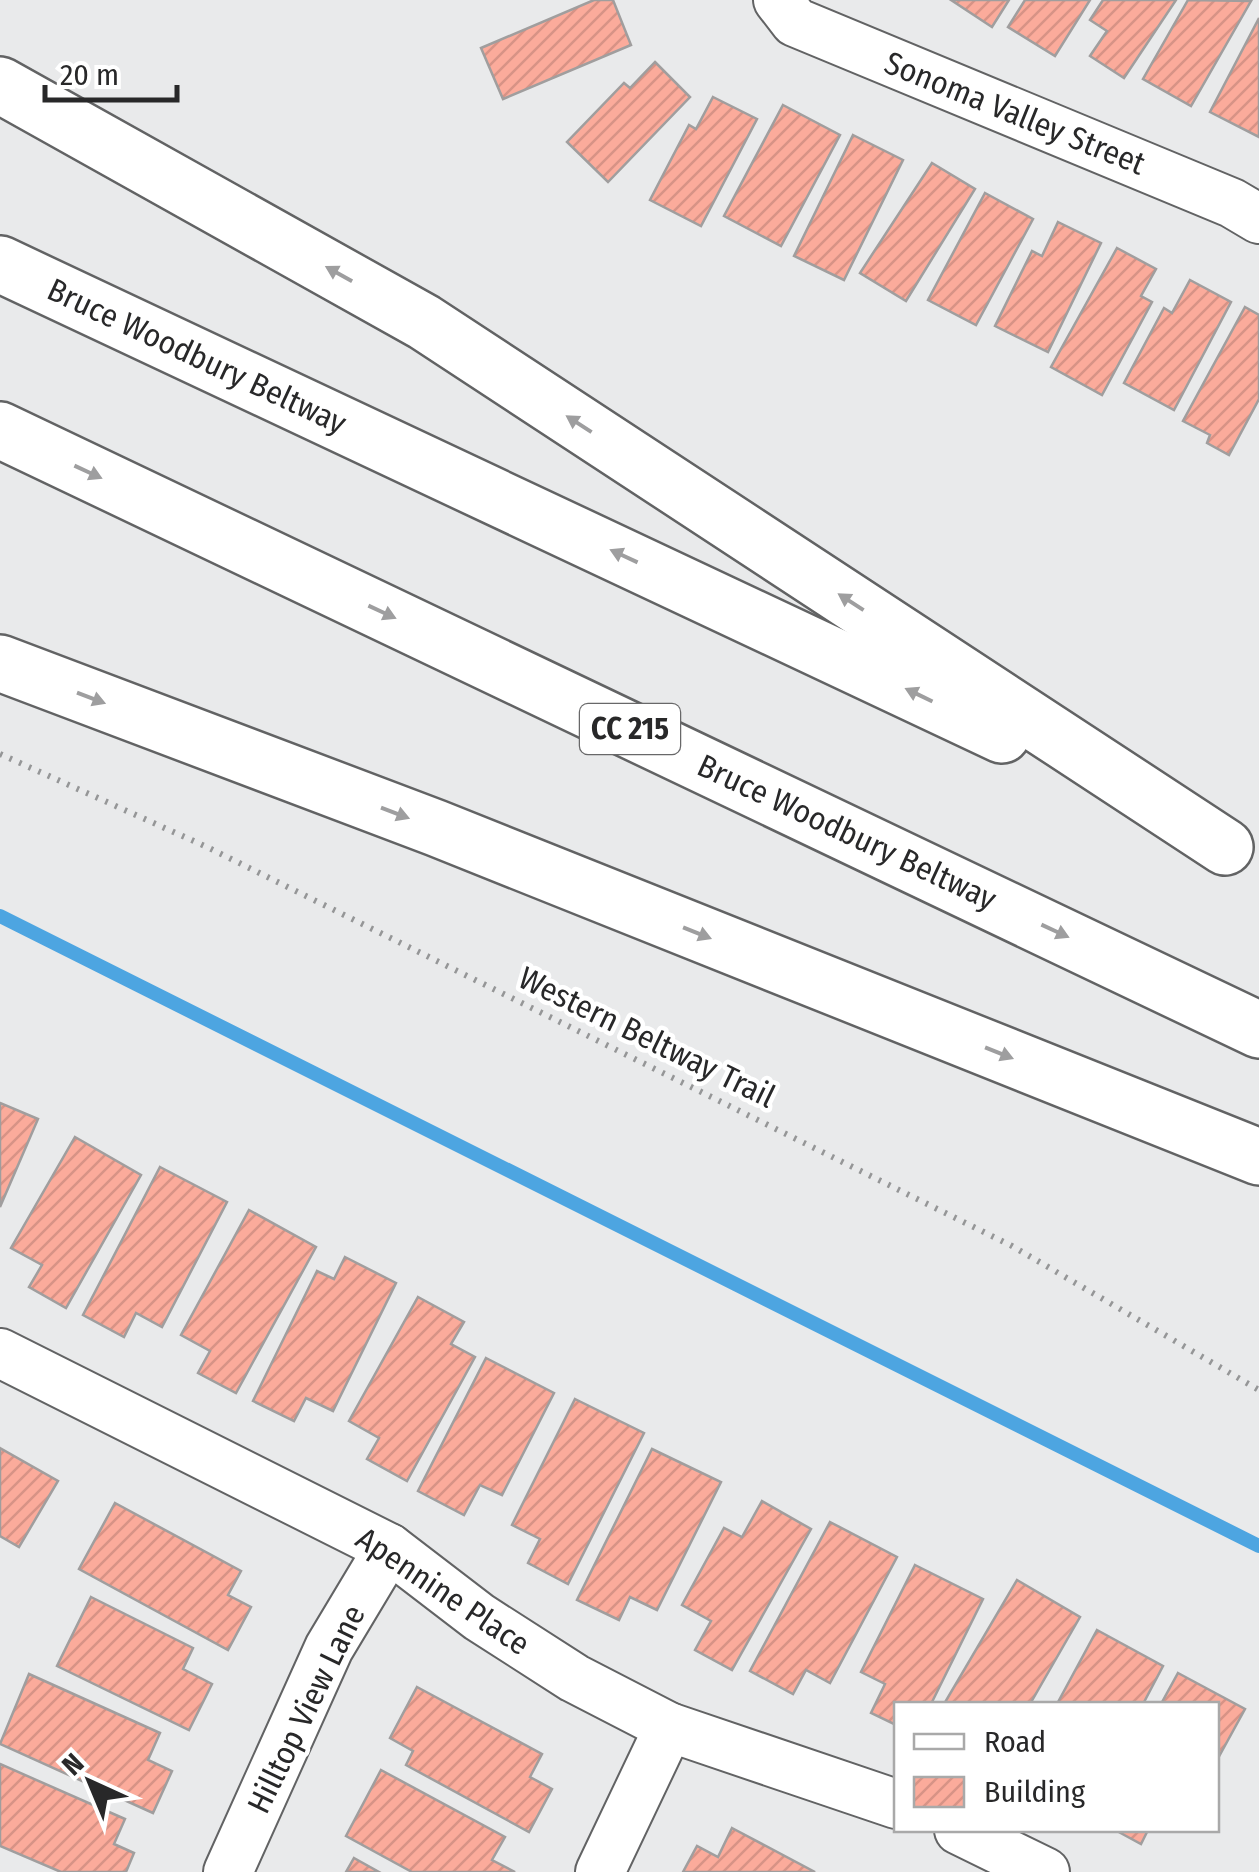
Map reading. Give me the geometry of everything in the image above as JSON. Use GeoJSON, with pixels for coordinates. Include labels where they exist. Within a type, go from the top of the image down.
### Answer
{"type":"FeatureCollection","features":[{"type":"Feature","properties":{"kind":"highway"},"geometry":{"type":"LineString","coordinates":[[0,85],[424,322],[1242,855]]}},
{"type":"Feature","properties":{"kind":"highway","name":"Bruce Woodbury Beltway"},"geometry":{"type":"LineString","coordinates":[[0,264],[866,669],[1242,855]]}},
{"type":"Feature","properties":{"kind":"highway","name":"Bruce Woodbury Beltway"},"geometry":{"type":"LineString","coordinates":[[0,430],[1259,1030]]}},
{"type":"Feature","properties":{"kind":"highway"},"geometry":{"type":"LineString","coordinates":[[0,663],[436,828],[1259,1157]]}},
{"type":"Feature","properties":{"kind":"street","name":"Sonoma Valley Street"},"geometry":{"type":"LineString","coordinates":[[778,0],[795,22],[1232,202],[1259,219]]}},
{"type":"Feature","properties":{"kind":"street","name":"Apennine Place"},"geometry":{"type":"LineString","coordinates":[[0,1353],[389,1548],[479,1617],[574,1678],[669,1727],[894,1803]]}},
{"type":"Feature","properties":{"kind":"street","name":"Hilltop View Lane"},"geometry":{"type":"LineString","coordinates":[[228,1872],[330,1648],[389,1548]]}},
{"type":"Feature","properties":{"kind":"street"},"geometry":{"type":"LineString","coordinates":[[600,1872],[669,1727]]}},
{"type":"Feature","properties":{"kind":"street"},"geometry":{"type":"LineString","coordinates":[[963,1832],[1045,1872]]}},
{"type":"Feature","properties":{"kind":"path","name":"Western Beltway Trail"},"geometry":{"type":"LineString","coordinates":[[0,754],[207,847],[1012,1246],[1259,1390]]}},
{"type":"Feature","properties":{"kind":"building"},"geometry":{"type":"Polygon","coordinates":[[[594,0],[613,0],[631,45],[503,99],[481,48],[594,0]]]}},
{"type":"Feature","properties":{"kind":"building"},"geometry":{"type":"Polygon","coordinates":[[[951,0],[1009,0],[992,27],[951,0]]]}},
{"type":"Feature","properties":{"kind":"building"},"geometry":{"type":"Polygon","coordinates":[[[1025,0],[1090,0],[1055,56],[1008,27],[1025,0]]]}},
{"type":"Feature","properties":{"kind":"building"},"geometry":{"type":"Polygon","coordinates":[[[1103,0],[1176,0],[1124,78],[1090,56],[1107,31],[1090,20],[1103,0]]]}},
{"type":"Feature","properties":{"kind":"building"},"geometry":{"type":"Polygon","coordinates":[[[1188,0],[1251,1],[1191,106],[1143,79],[1188,0]]]}},
{"type":"Feature","properties":{"kind":"building"},"geometry":{"type":"Polygon","coordinates":[[[1259,18],[1259,137],[1210,112],[1259,18]]]}},
{"type":"Feature","properties":{"kind":"building"},"geometry":{"type":"Polygon","coordinates":[[[655,62],[690,97],[608,182],[567,142],[624,83],[630,88],[655,62]]]}},
{"type":"Feature","properties":{"kind":"building"},"geometry":{"type":"Polygon","coordinates":[[[713,97],[757,119],[701,226],[650,200],[689,125],[696,129],[713,97]]]}},
{"type":"Feature","properties":{"kind":"building"},"geometry":{"type":"Polygon","coordinates":[[[783,105],[840,135],[781,246],[724,216],[783,105]]]}},
{"type":"Feature","properties":{"kind":"building"},"geometry":{"type":"Polygon","coordinates":[[[853,135],[903,160],[844,280],[794,256],[853,135]]]}},
{"type":"Feature","properties":{"kind":"building"},"geometry":{"type":"Polygon","coordinates":[[[932,163],[975,189],[906,301],[860,273],[932,163]]]}},
{"type":"Feature","properties":{"kind":"building"},"geometry":{"type":"Polygon","coordinates":[[[985,193],[1033,219],[976,325],[928,300],[985,193]]]}},
{"type":"Feature","properties":{"kind":"building"},"geometry":{"type":"Polygon","coordinates":[[[1058,222],[1101,243],[1048,352],[995,326],[1032,251],[1042,256],[1058,222]]]}},
{"type":"Feature","properties":{"kind":"building"},"geometry":{"type":"Polygon","coordinates":[[[1117,248],[1156,269],[1141,296],[1152,302],[1102,395],[1051,367],[1117,248]]]}},
{"type":"Feature","properties":{"kind":"building"},"geometry":{"type":"Polygon","coordinates":[[[1190,280],[1231,302],[1174,410],[1124,383],[1164,308],[1172,313],[1190,280]]]}},
{"type":"Feature","properties":{"kind":"building"},"geometry":{"type":"Polygon","coordinates":[[[1245,307],[1259,315],[1259,399],[1229,455],[1207,443],[1210,435],[1183,421],[1245,307]]]}},
{"type":"Feature","properties":{"kind":"building"},"geometry":{"type":"Polygon","coordinates":[[[0,1103],[38,1119],[0,1207],[0,1103]]]}},
{"type":"Feature","properties":{"kind":"building"},"geometry":{"type":"Polygon","coordinates":[[[75,1137],[141,1175],[66,1308],[29,1287],[42,1265],[11,1248],[75,1137]]]}},
{"type":"Feature","properties":{"kind":"building"},"geometry":{"type":"Polygon","coordinates":[[[160,1167],[227,1202],[162,1327],[136,1313],[124,1337],[83,1315],[160,1167]]]}},
{"type":"Feature","properties":{"kind":"building"},"geometry":{"type":"Polygon","coordinates":[[[249,1210],[316,1247],[236,1393],[198,1373],[210,1351],[181,1335],[249,1210]]]}},
{"type":"Feature","properties":{"kind":"building"},"geometry":{"type":"Polygon","coordinates":[[[345,1257],[396,1283],[333,1411],[306,1398],[294,1421],[253,1401],[317,1271],[334,1279],[345,1257]]]}},
{"type":"Feature","properties":{"kind":"building"},"geometry":{"type":"Polygon","coordinates":[[[418,1297],[464,1322],[451,1344],[475,1357],[407,1481],[367,1459],[379,1438],[349,1421],[418,1297]]]}},
{"type":"Feature","properties":{"kind":"building"},"geometry":{"type":"Polygon","coordinates":[[[486,1358],[554,1393],[502,1495],[480,1485],[464,1515],[418,1491],[486,1358]]]}},
{"type":"Feature","properties":{"kind":"building"},"geometry":{"type":"Polygon","coordinates":[[[575,1399],[644,1433],[568,1584],[528,1563],[540,1539],[512,1525],[575,1399]]]}},
{"type":"Feature","properties":{"kind":"building"},"geometry":{"type":"Polygon","coordinates":[[[0,1448],[58,1481],[19,1547],[0,1536],[0,1448]]]}},
{"type":"Feature","properties":{"kind":"building"},"geometry":{"type":"Polygon","coordinates":[[[652,1449],[721,1482],[657,1610],[630,1597],[619,1620],[577,1600],[652,1449]]]}},
{"type":"Feature","properties":{"kind":"building"},"geometry":{"type":"Polygon","coordinates":[[[762,1501],[811,1529],[732,1670],[695,1650],[711,1621],[682,1605],[724,1528],[742,1537],[762,1501]]]}},
{"type":"Feature","properties":{"kind":"building"},"geometry":{"type":"Polygon","coordinates":[[[115,1503],[241,1571],[228,1595],[251,1607],[228,1650],[79,1569],[115,1503]]]}},
{"type":"Feature","properties":{"kind":"building"},"geometry":{"type":"Polygon","coordinates":[[[830,1522],[897,1557],[830,1683],[806,1670],[793,1694],[750,1671],[830,1522]]]}},
{"type":"Feature","properties":{"kind":"building"},"geometry":{"type":"Polygon","coordinates":[[[915,1565],[983,1599],[932,1702],[894,1702],[894,1724],[871,1713],[885,1684],[861,1672],[915,1565]]]}},
{"type":"Feature","properties":{"kind":"building"},"geometry":{"type":"Polygon","coordinates":[[[1017,1580],[1080,1617],[1031,1702],[945,1702],[1017,1580]]]}},
{"type":"Feature","properties":{"kind":"building"},"geometry":{"type":"Polygon","coordinates":[[[91,1597],[193,1648],[183,1669],[212,1684],[189,1730],[57,1666],[91,1597]]]}},
{"type":"Feature","properties":{"kind":"building"},"geometry":{"type":"Polygon","coordinates":[[[1097,1630],[1163,1666],[1144,1702],[1058,1702],[1097,1630]]]}},
{"type":"Feature","properties":{"kind":"building"},"geometry":{"type":"Polygon","coordinates":[[[1178,1673],[1245,1709],[1219,1757],[1219,1702],[1162,1702],[1178,1673]]]}},
{"type":"Feature","properties":{"kind":"building"},"geometry":{"type":"Polygon","coordinates":[[[29,1674],[160,1733],[148,1760],[172,1771],[153,1813],[0,1744],[29,1674]]]}},
{"type":"Feature","properties":{"kind":"building"},"geometry":{"type":"Polygon","coordinates":[[[417,1687],[542,1754],[530,1777],[552,1789],[529,1832],[406,1765],[413,1751],[390,1738],[417,1687]]]}},
{"type":"Feature","properties":{"kind":"building"},"geometry":{"type":"Polygon","coordinates":[[[0,1764],[125,1819],[114,1844],[134,1853],[126,1872],[61,1872],[0,1846],[0,1764]]]}},
{"type":"Feature","properties":{"kind":"building"},"geometry":{"type":"Polygon","coordinates":[[[381,1770],[505,1837],[492,1860],[515,1872],[412,1872],[346,1836],[381,1770]]]}},
{"type":"Feature","properties":{"kind":"building"},"geometry":{"type":"Polygon","coordinates":[[[732,1828],[815,1872],[683,1872],[697,1846],[718,1857],[732,1828]]]}},
{"type":"Feature","properties":{"kind":"building"},"geometry":{"type":"Polygon","coordinates":[[[1119,1832],[1147,1832],[1141,1844],[1119,1832]]]}},
{"type":"Feature","properties":{"kind":"building"},"geometry":{"type":"Polygon","coordinates":[[[354,1858],[379,1872],[346,1872],[354,1858]]]}},
{"type":"Feature","properties":{"kind":"waterway"},"geometry":{"type":"LineString","coordinates":[[0,916],[1259,1546]]}}]}
